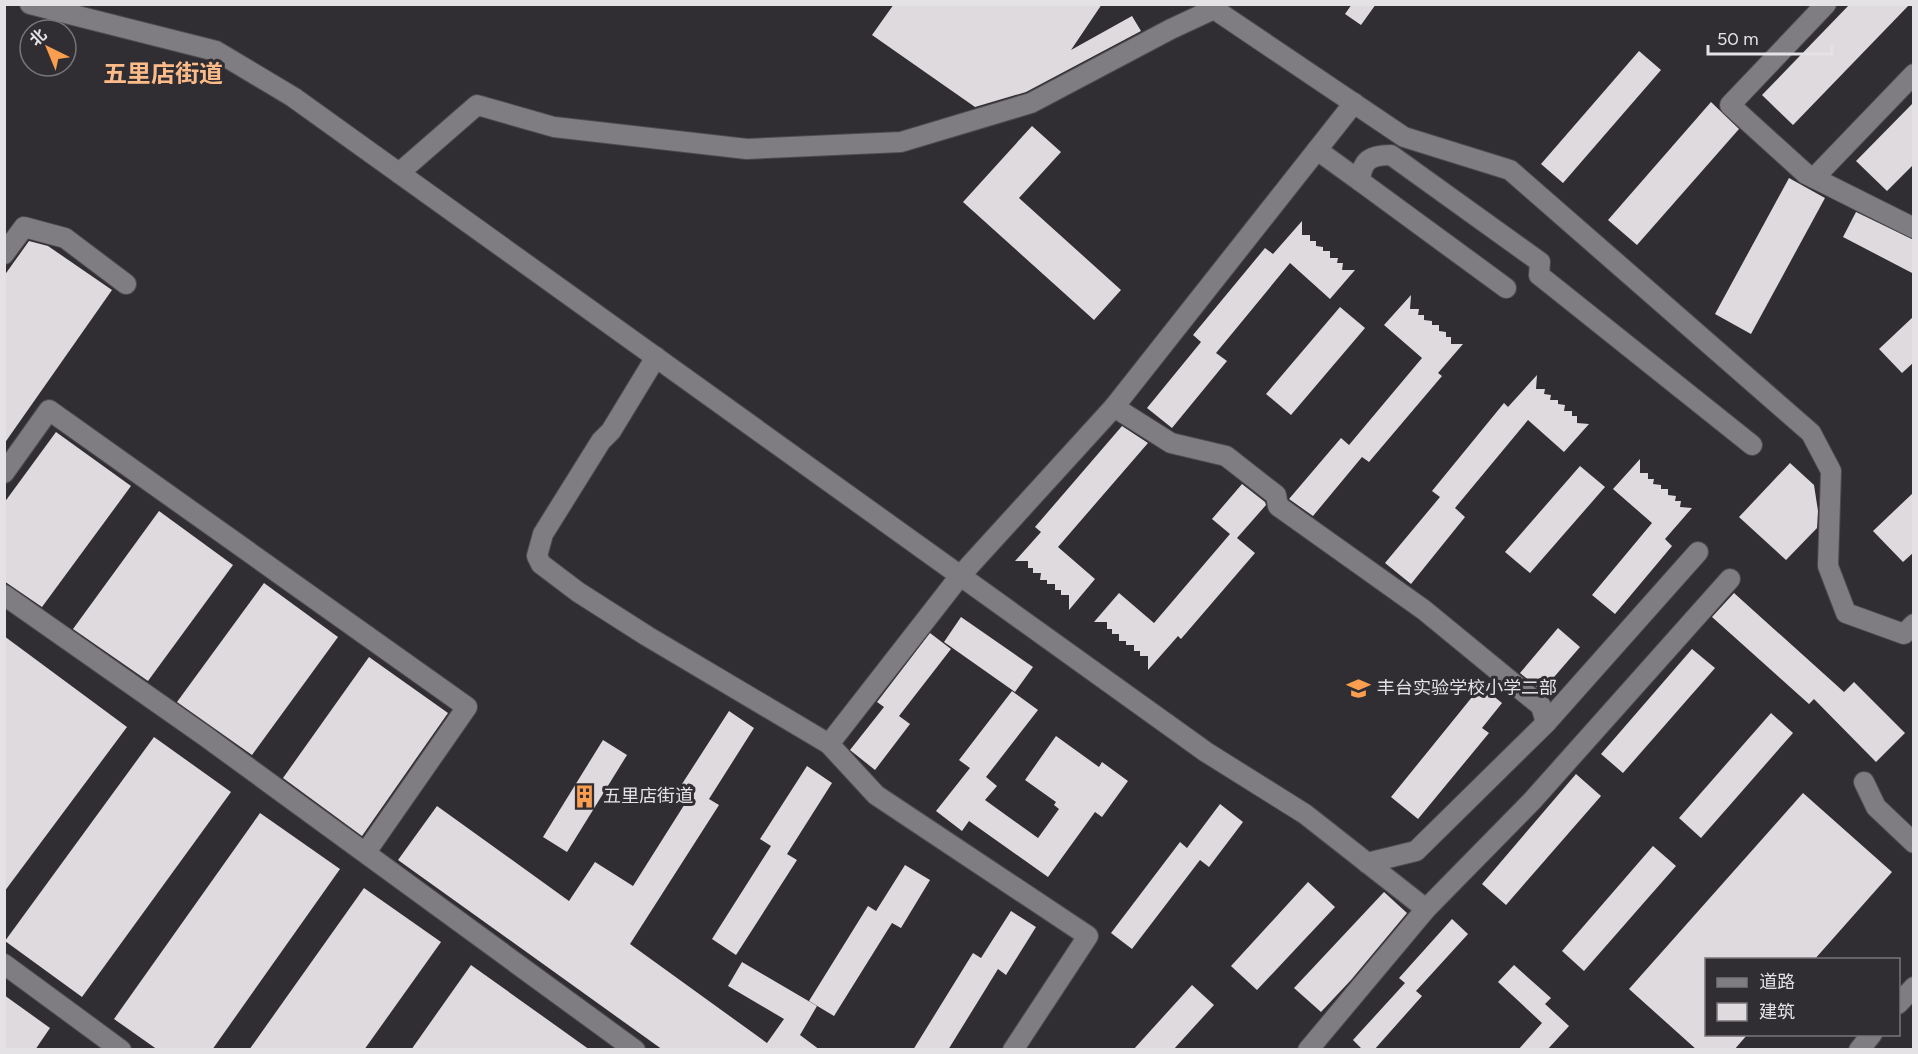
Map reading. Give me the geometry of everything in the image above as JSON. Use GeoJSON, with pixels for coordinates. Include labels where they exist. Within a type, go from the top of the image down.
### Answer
{"type":"FeatureCollection","features":[{"type":"Feature","properties":{"kind":"street"},"geometry":{"type":"LineString","coordinates":[[30,4],[216,51],[293,97],[1206,752],[1305,814],[1426,909]]}},
{"type":"Feature","properties":{"kind":"street"},"geometry":{"type":"LineString","coordinates":[[1826,4],[1730,105],[1806,174],[1911,222]]}},
{"type":"Feature","properties":{"kind":"street"},"geometry":{"type":"LineString","coordinates":[[399,173],[477,105],[554,127],[747,149],[901,142],[1031,104],[1171,29],[1214,9],[1404,137],[1510,170],[1811,433],[1831,471],[1828,566],[1846,613],[1910,635]]}},
{"type":"Feature","properties":{"kind":"street"},"geometry":{"type":"LineString","coordinates":[[1814,178],[1914,74]]}},
{"type":"Feature","properties":{"kind":"street"},"geometry":{"type":"LineString","coordinates":[[829,744],[960,576],[1114,406],[1354,103]]}},
{"type":"Feature","properties":{"kind":"street"},"geometry":{"type":"LineString","coordinates":[[1317,150],[1506,288]]}},
{"type":"Feature","properties":{"kind":"street"},"geometry":{"type":"LineString","coordinates":[[1359,181],[1361,169],[1369,159],[1378,155],[1391,155],[1540,262],[1539,275],[1752,445]]}},
{"type":"Feature","properties":{"kind":"street"},"geometry":{"type":"LineString","coordinates":[[4,254],[24,227],[65,238],[126,284]]}},
{"type":"Feature","properties":{"kind":"street"},"geometry":{"type":"LineString","coordinates":[[656,357],[611,431],[601,441],[543,534],[537,556],[541,564],[578,592],[647,636],[829,744],[876,795],[1088,936],[1013,1050]]}},
{"type":"Feature","properties":{"kind":"street"},"geometry":{"type":"LineString","coordinates":[[1114,406],[1171,443],[1226,456],[1276,495],[1278,506],[1424,610],[1541,706],[1546,723]]}},
{"type":"Feature","properties":{"kind":"street"},"geometry":{"type":"LineString","coordinates":[[4,473],[49,410],[466,707],[366,852]]}},
{"type":"Feature","properties":{"kind":"street"},"geometry":{"type":"LineString","coordinates":[[1367,863],[1416,850],[1546,723],[1698,552]]}},
{"type":"Feature","properties":{"kind":"street"},"geometry":{"type":"LineString","coordinates":[[1308,1050],[1426,909],[1532,801],[1730,579]]}},
{"type":"Feature","properties":{"kind":"street"},"geometry":{"type":"LineString","coordinates":[[4,595],[366,852],[635,1050]]}},
{"type":"Feature","properties":{"kind":"street"},"geometry":{"type":"LineString","coordinates":[[1864,782],[1876,807],[1914,843]]}},
{"type":"Feature","properties":{"kind":"street"},"geometry":{"type":"LineString","coordinates":[[4,964],[121,1050]]}},
{"type":"Feature","properties":{"kind":"street"},"geometry":{"type":"LineString","coordinates":[[1900,1003],[1914,987]]}},
{"type":"Feature","properties":{"kind":"street"},"geometry":{"type":"LineString","coordinates":[[1859,1050],[1871,1036]]}},
{"type":"Feature","properties":{"kind":"building"},"geometry":{"type":"Polygon","coordinates":[[[894,4],[1102,4],[1071,50],[1132,16],[1141,31],[1026,92],[975,107],[872,35],[894,4]]]}},
{"type":"Feature","properties":{"kind":"building"},"geometry":{"type":"Polygon","coordinates":[[[1352,4],[1376,4],[1361,25],[1345,14],[1352,4]]]}},
{"type":"Feature","properties":{"kind":"building"},"geometry":{"type":"Polygon","coordinates":[[[1850,4],[1910,4],[1793,125],[1762,95],[1850,4]]]}},
{"type":"Feature","properties":{"kind":"building"},"geometry":{"type":"Polygon","coordinates":[[[1639,51],[1661,70],[1563,183],[1541,164],[1639,51]]]}},
{"type":"Feature","properties":{"kind":"building"},"geometry":{"type":"Polygon","coordinates":[[[1711,102],[1739,129],[1637,245],[1608,220],[1711,102]]]}},
{"type":"Feature","properties":{"kind":"building"},"geometry":{"type":"Polygon","coordinates":[[[1914,102],[1914,164],[1887,191],[1856,161],[1914,102]]]}},
{"type":"Feature","properties":{"kind":"building"},"geometry":{"type":"Polygon","coordinates":[[[1032,126],[1061,152],[1019,198],[1121,290],[1094,320],[963,202],[1032,126]]]}},
{"type":"Feature","properties":{"kind":"building"},"geometry":{"type":"Polygon","coordinates":[[[1789,178],[1825,198],[1751,334],[1715,314],[1789,178]]]}},
{"type":"Feature","properties":{"kind":"building"},"geometry":{"type":"Polygon","coordinates":[[[1856,212],[1914,240],[1914,274],[1843,237],[1856,212]]]}},
{"type":"Feature","properties":{"kind":"building"},"geometry":{"type":"Polygon","coordinates":[[[1302,221],[1302,235],[1310,235],[1310,241],[1316,241],[1316,246],[1323,247],[1323,251],[1330,251],[1330,258],[1338,258],[1337,263],[1343,263],[1342,270],[1355,270],[1330,299],[1290,263],[1216,353],[1227,361],[1172,428],[1147,408],[1201,342],[1193,335],[1265,248],[1273,254],[1302,221]]]}},
{"type":"Feature","properties":{"kind":"building"},"geometry":{"type":"Polygon","coordinates":[[[29,241],[48,246],[112,290],[4,444],[4,276],[29,241]]]}},
{"type":"Feature","properties":{"kind":"building"},"geometry":{"type":"Polygon","coordinates":[[[1411,295],[1410,309],[1419,309],[1418,315],[1424,315],[1424,320],[1432,321],[1432,325],[1439,325],[1439,331],[1446,332],[1446,337],[1451,337],[1451,344],[1463,344],[1438,373],[1442,376],[1369,462],[1362,457],[1313,516],[1289,499],[1341,438],[1349,445],[1422,358],[1384,325],[1411,295]]]}},
{"type":"Feature","properties":{"kind":"building"},"geometry":{"type":"Polygon","coordinates":[[[1340,307],[1365,328],[1291,415],[1266,394],[1340,307]]]}},
{"type":"Feature","properties":{"kind":"building"},"geometry":{"type":"Polygon","coordinates":[[[1914,316],[1914,362],[1902,373],[1879,349],[1914,316]]]}},
{"type":"Feature","properties":{"kind":"building"},"geometry":{"type":"Polygon","coordinates":[[[1537,375],[1536,389],[1545,389],[1544,394],[1551,395],[1550,400],[1558,400],[1558,404],[1565,405],[1564,411],[1572,411],[1572,416],[1577,416],[1577,423],[1589,424],[1564,452],[1528,420],[1455,508],[1465,517],[1411,584],[1385,563],[1440,497],[1432,491],[1504,403],[1508,407],[1537,375]]]}},
{"type":"Feature","properties":{"kind":"building"},"geometry":{"type":"Polygon","coordinates":[[[1122,426],[1148,443],[1058,547],[1095,579],[1069,610],[1069,595],[1061,595],[1061,590],[1055,590],[1055,584],[1047,584],[1047,580],[1040,580],[1041,573],[1033,573],[1033,568],[1028,568],[1028,561],[1015,561],[1041,532],[1035,527],[1122,426]]]}},
{"type":"Feature","properties":{"kind":"building"},"geometry":{"type":"Polygon","coordinates":[[[56,432],[131,486],[42,607],[4,581],[4,503],[56,432]]]}},
{"type":"Feature","properties":{"kind":"building"},"geometry":{"type":"Polygon","coordinates":[[[1640,459],[1640,473],[1648,473],[1648,479],[1654,479],[1653,484],[1661,485],[1661,489],[1668,489],[1668,495],[1676,496],[1675,501],[1681,501],[1680,507],[1692,508],[1665,539],[1672,546],[1615,614],[1592,595],[1652,523],[1613,489],[1640,459]]]}},
{"type":"Feature","properties":{"kind":"building"},"geometry":{"type":"Polygon","coordinates":[[[1790,463],[1814,485],[1818,511],[1817,528],[1786,560],[1739,517],[1790,463]]]}},
{"type":"Feature","properties":{"kind":"building"},"geometry":{"type":"Polygon","coordinates":[[[1580,466],[1605,487],[1530,573],[1505,552],[1580,466]]]}},
{"type":"Feature","properties":{"kind":"building"},"geometry":{"type":"Polygon","coordinates":[[[1242,484],[1266,505],[1237,538],[1255,553],[1181,639],[1178,636],[1148,670],[1148,656],[1140,656],[1140,651],[1134,651],[1134,645],[1126,645],[1126,641],[1119,641],[1119,634],[1112,634],[1112,629],[1107,629],[1107,622],[1094,622],[1119,593],[1154,623],[1230,534],[1212,519],[1242,484]]]}},
{"type":"Feature","properties":{"kind":"building"},"geometry":{"type":"Polygon","coordinates":[[[1914,492],[1914,552],[1903,562],[1873,531],[1914,492]]]}},
{"type":"Feature","properties":{"kind":"building"},"geometry":{"type":"Polygon","coordinates":[[[159,511],[233,565],[148,681],[73,629],[159,511]]]}},
{"type":"Feature","properties":{"kind":"building"},"geometry":{"type":"Polygon","coordinates":[[[264,583],[338,637],[252,755],[177,702],[264,583]]]}},
{"type":"Feature","properties":{"kind":"building"},"geometry":{"type":"Polygon","coordinates":[[[1734,593],[1844,692],[1854,682],[1905,733],[1876,762],[1814,699],[1809,704],[1712,617],[1734,593]]]}},
{"type":"Feature","properties":{"kind":"building"},"geometry":{"type":"Polygon","coordinates":[[[961,617],[1033,667],[1015,692],[944,642],[961,617]]]}},
{"type":"Feature","properties":{"kind":"building"},"geometry":{"type":"Polygon","coordinates":[[[1558,628],[1580,647],[1542,691],[1520,673],[1558,628]]]}},
{"type":"Feature","properties":{"kind":"building"},"geometry":{"type":"Polygon","coordinates":[[[930,633],[951,649],[899,716],[910,724],[875,770],[850,750],[884,707],[877,702],[930,633]]]}},
{"type":"Feature","properties":{"kind":"building"},"geometry":{"type":"Polygon","coordinates":[[[4,636],[127,727],[4,892],[4,636]]]}},
{"type":"Feature","properties":{"kind":"building"},"geometry":{"type":"Polygon","coordinates":[[[1692,649],[1715,668],[1623,773],[1601,754],[1692,649]]]}},
{"type":"Feature","properties":{"kind":"building"},"geometry":{"type":"Polygon","coordinates":[[[369,657],[448,713],[362,836],[283,778],[369,657]]]}},
{"type":"Feature","properties":{"kind":"building"},"geometry":{"type":"Polygon","coordinates":[[[1481,686],[1502,703],[1482,728],[1489,733],[1418,819],[1391,797],[1481,686]]]}},
{"type":"Feature","properties":{"kind":"building"},"geometry":{"type":"Polygon","coordinates":[[[1012,691],[1038,710],[986,777],[997,786],[985,800],[1038,838],[1059,809],[1054,805],[1056,802],[1025,780],[1056,736],[1099,767],[1102,762],[1128,781],[1102,817],[1095,812],[1048,877],[969,821],[962,831],[936,811],[970,768],[959,760],[1012,691]]]}},
{"type":"Feature","properties":{"kind":"building"},"geometry":{"type":"Polygon","coordinates":[[[729,711],[754,728],[709,799],[719,805],[630,944],[767,1043],[784,1019],[728,986],[742,962],[817,1006],[800,1035],[820,1050],[663,1050],[398,860],[437,806],[569,901],[595,862],[633,886],[693,791],[682,784],[729,711]]]}},
{"type":"Feature","properties":{"kind":"building"},"geometry":{"type":"Polygon","coordinates":[[[1771,713],[1793,733],[1701,838],[1679,818],[1771,713]]]}},
{"type":"Feature","properties":{"kind":"building"},"geometry":{"type":"Polygon","coordinates":[[[154,737],[231,792],[82,997],[5,941],[154,737]]]}},
{"type":"Feature","properties":{"kind":"building","name":"五里店街道"},"geometry":{"type":"Polygon","coordinates":[[[603,740],[627,755],[567,852],[543,837],[603,740]]]}},
{"type":"Feature","properties":{"kind":"building"},"geometry":{"type":"Polygon","coordinates":[[[807,766],[832,783],[787,854],[797,860],[736,955],[712,939],[771,846],[760,839],[807,766]]]}},
{"type":"Feature","properties":{"kind":"building"},"geometry":{"type":"Polygon","coordinates":[[[1576,774],[1601,796],[1506,905],[1482,884],[1576,774]]]}},
{"type":"Feature","properties":{"kind":"building"},"geometry":{"type":"Polygon","coordinates":[[[1803,793],[1892,872],[1816,958],[1705,958],[1705,1036],[1746,1036],[1734,1050],[1697,1050],[1629,989],[1803,793]]]}},
{"type":"Feature","properties":{"kind":"building"},"geometry":{"type":"Polygon","coordinates":[[[1220,804],[1243,822],[1209,867],[1200,860],[1132,949],[1111,933],[1180,842],[1187,848],[1220,804]]]}},
{"type":"Feature","properties":{"kind":"building"},"geometry":{"type":"Polygon","coordinates":[[[260,813],[340,869],[212,1050],[158,1050],[114,1019],[260,813]]]}},
{"type":"Feature","properties":{"kind":"building"},"geometry":{"type":"Polygon","coordinates":[[[1653,846],[1676,866],[1584,971],[1562,951],[1653,846]]]}},
{"type":"Feature","properties":{"kind":"building"},"geometry":{"type":"Polygon","coordinates":[[[905,865],[930,880],[901,928],[892,923],[834,1016],[809,1001],[868,906],[876,911],[905,865]]]}},
{"type":"Feature","properties":{"kind":"building"},"geometry":{"type":"Polygon","coordinates":[[[1308,882],[1335,907],[1257,990],[1231,966],[1308,882]]]}},
{"type":"Feature","properties":{"kind":"building"},"geometry":{"type":"Polygon","coordinates":[[[364,888],[441,942],[364,1050],[249,1050],[364,888]]]}},
{"type":"Feature","properties":{"kind":"building"},"geometry":{"type":"Polygon","coordinates":[[[1384,892],[1407,913],[1321,1012],[1294,988],[1384,892]]]}},
{"type":"Feature","properties":{"kind":"building"},"geometry":{"type":"Polygon","coordinates":[[[1011,911],[1036,927],[1006,975],[998,969],[948,1050],[913,1050],[973,953],[981,958],[1011,911]]]}},
{"type":"Feature","properties":{"kind":"building"},"geometry":{"type":"Polygon","coordinates":[[[1452,919],[1468,934],[1416,991],[1422,996],[1374,1050],[1363,1050],[1353,1040],[1405,983],[1399,978],[1452,919]]]}},
{"type":"Feature","properties":{"kind":"building"},"geometry":{"type":"Polygon","coordinates":[[[471,965],[590,1050],[411,1050],[471,965]]]}},
{"type":"Feature","properties":{"kind":"building"},"geometry":{"type":"Polygon","coordinates":[[[1514,965],[1551,998],[1545,1004],[1569,1026],[1547,1050],[1518,1050],[1542,1023],[1498,982],[1514,965]]]}},
{"type":"Feature","properties":{"kind":"building"},"geometry":{"type":"Polygon","coordinates":[[[1192,985],[1214,1005],[1173,1050],[1133,1050],[1192,985]]]}},
{"type":"Feature","properties":{"kind":"building"},"geometry":{"type":"Polygon","coordinates":[[[4,995],[50,1028],[35,1050],[4,1050],[4,995]]]}},
{"type":"Feature","properties":{"kind":"place","name":"丰台实验学校小学二部"},"geometry":{"type":"Point","coordinates":[1359,688]}},
{"type":"Feature","properties":{"kind":"place","name":"五里店街道"},"geometry":{"type":"Point","coordinates":[585,796]}},
{"type":"Feature","properties":{"kind":"district","name":"五里店街道"},"geometry":{"type":"Point","coordinates":[163,74]}}]}
